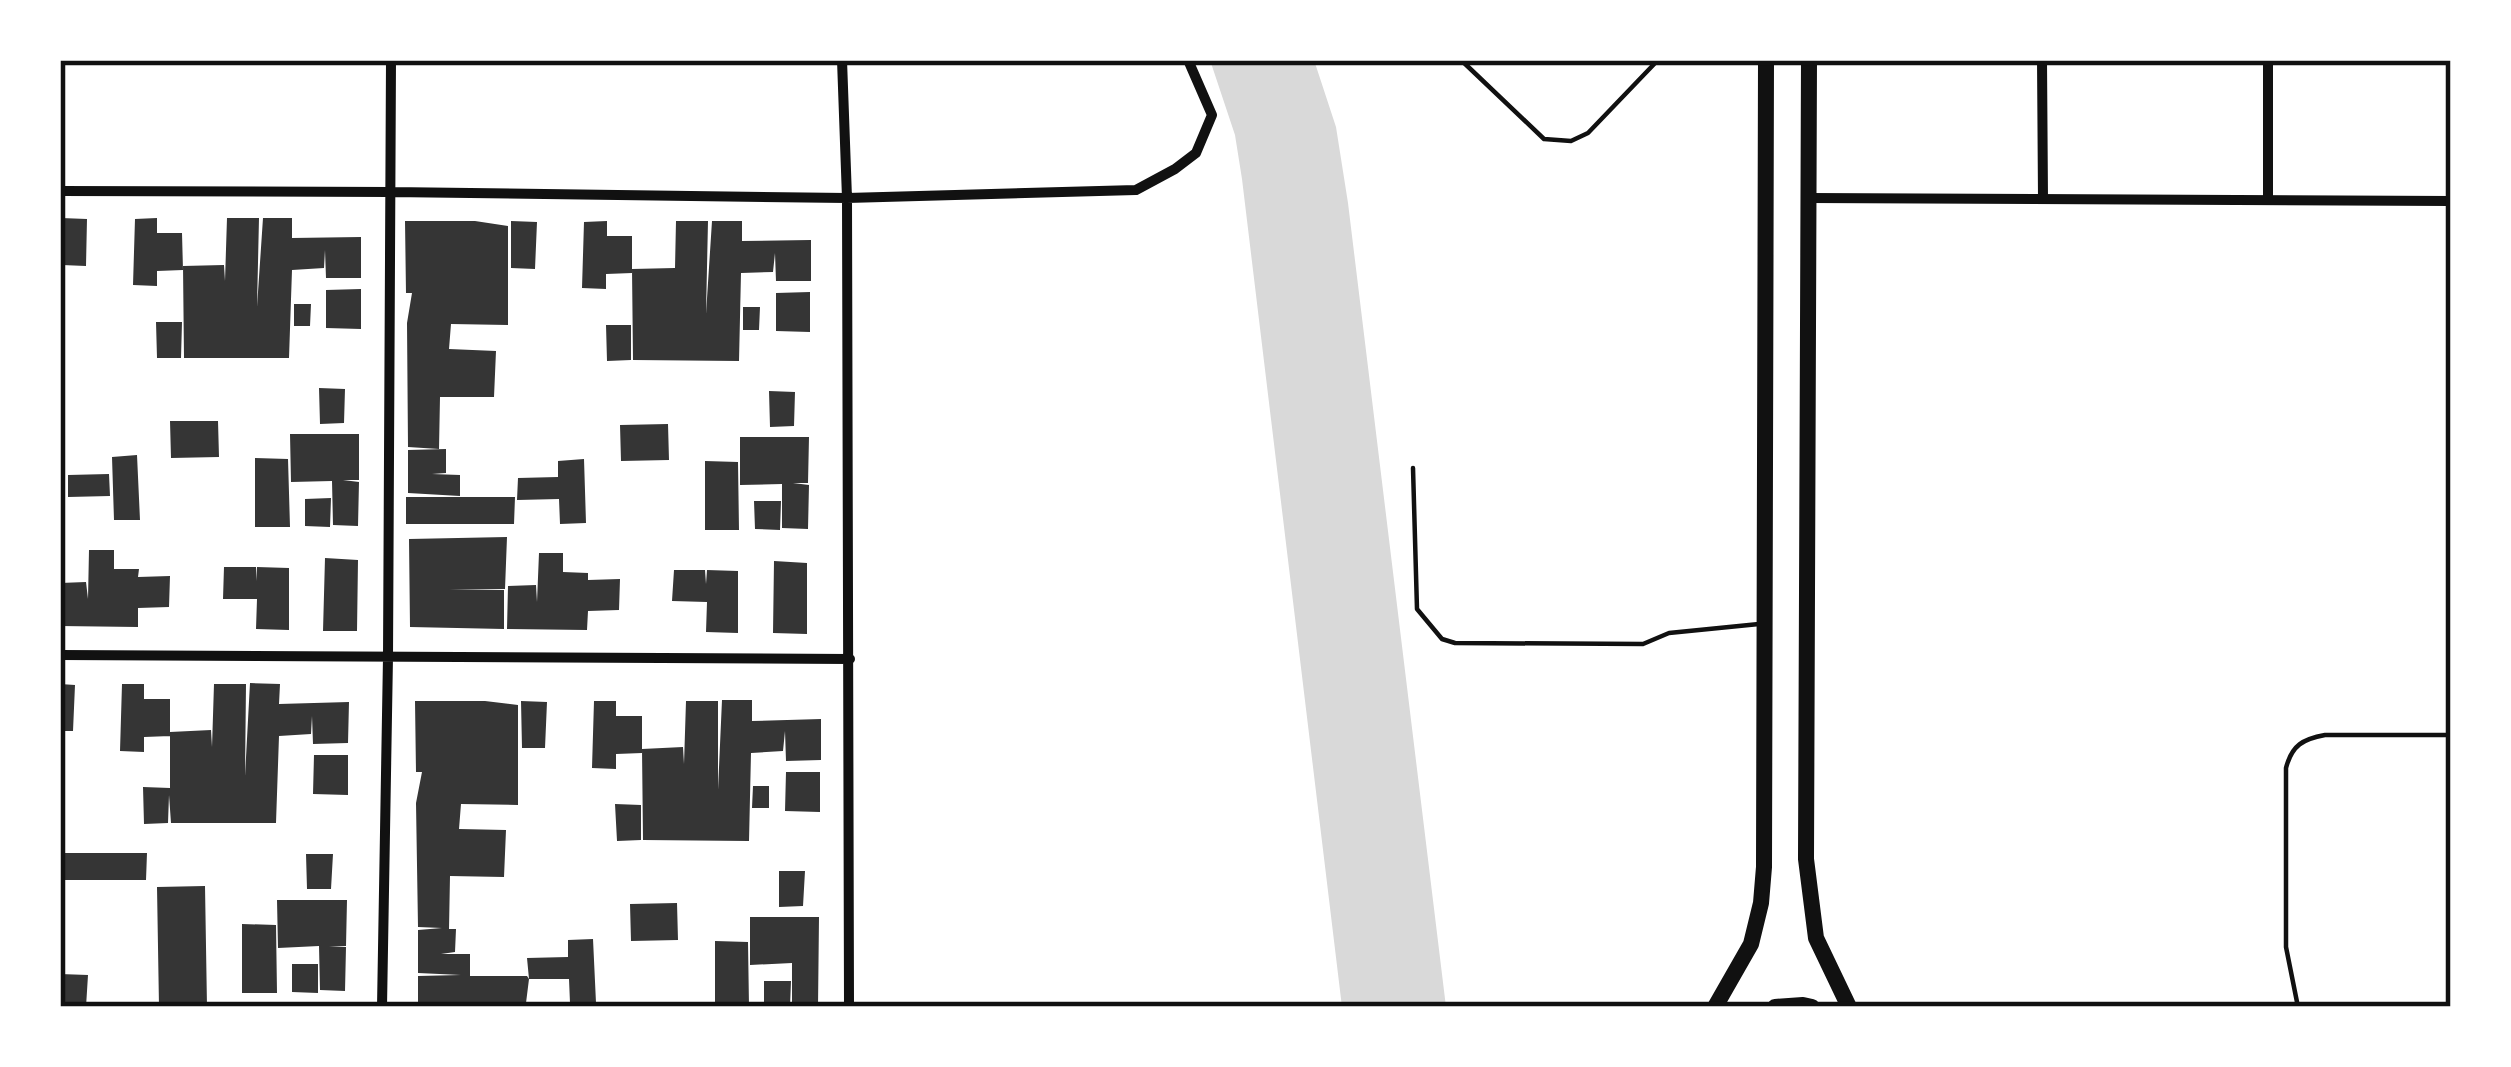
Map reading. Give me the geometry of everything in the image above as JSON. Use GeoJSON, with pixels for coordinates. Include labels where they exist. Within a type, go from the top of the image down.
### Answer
{"type":"FeatureCollection","features":[{"type":"Feature","properties":{"kind":"main road"},"geometry":{"type":"LineString","coordinates":[[1714,1007],[1751,944],[1764,867],[1766,60]]}},
{"type":"Feature","properties":{"kind":"main road"},"geometry":{"type":"LineString","coordinates":[[1809,60],[1806,859],[1816,938],[1849,1007]]}},
{"type":"Feature","properties":{"kind":"main road"},"geometry":{"type":"LineString","coordinates":[[1774,1007],[1812,1007]]}},
{"type":"Feature","properties":{"kind":"street"},"geometry":{"type":"LineString","coordinates":[[382,1007],[391,60]]}},
{"type":"Feature","properties":{"kind":"street"},"geometry":{"type":"LineString","coordinates":[[842,60],[847,198],[850,1007]]}},
{"type":"Feature","properties":{"kind":"street"},"geometry":{"type":"LineString","coordinates":[[60,191],[847,198],[1136,190],[1196,153],[1212,115],[1188,60]]}},
{"type":"Feature","properties":{"kind":"street"},"geometry":{"type":"LineString","coordinates":[[2042,60],[2042,199]]}},
{"type":"Feature","properties":{"kind":"street"},"geometry":{"type":"LineString","coordinates":[[2268,60],[2268,200]]}},
{"type":"Feature","properties":{"kind":"street"},"geometry":{"type":"LineString","coordinates":[[1809,198],[2451,201]]}},
{"type":"Feature","properties":{"kind":"street"},"geometry":{"type":"LineString","coordinates":[[60,655],[850,659]]}},
{"type":"Feature","properties":{"kind":"lane"},"geometry":{"type":"LineString","coordinates":[[1461,60],[1544,140],[1571,141],[1588,133],[1658,60]]}},
{"type":"Feature","properties":{"kind":"lane"},"geometry":{"type":"LineString","coordinates":[[1413,468],[1417,609],[1442,639],[1455,643],[1643,644],[1669,633],[1765,624]]}},
{"type":"Feature","properties":{"kind":"lane"},"geometry":{"type":"LineString","coordinates":[[2298,1007],[2285,947],[2289,756],[2307,738],[2326,734],[2451,735]]}},
{"type":"Feature","properties":{"kind":"shaded area"},"geometry":{"type":"Polygon","coordinates":[[[1210,60],[1314,60],[1336,127],[1446,1007],[1342,1007],[1242,179],[1235,135],[1210,60]]]}},
{"type":"Feature","properties":{"kind":"building"},"geometry":{"type":"Polygon","coordinates":[[[61,218],[87,219],[86,266],[62,265],[61,218]]]}},
{"type":"Feature","properties":{"kind":"building"},"geometry":{"type":"Polygon","coordinates":[[[157,218],[157,233],[182,233],[183,270],[157,271],[157,286],[133,285],[135,219],[157,218]]]}},
{"type":"Feature","properties":{"kind":"building"},"geometry":{"type":"Polygon","coordinates":[[[227,218],[259,218],[257,307],[263,218],[292,218],[292,238],[361,237],[361,278],[326,278],[325,250],[324,268],[292,270],[289,358],[184,358],[183,266],[224,265],[225,281],[227,218]]]}},
{"type":"Feature","properties":{"kind":"building"},"geometry":{"type":"Polygon","coordinates":[[[405,221],[508,226],[508,325],[451,324],[449,349],[496,351],[494,397],[440,397],[439,449],[408,447],[407,323],[412,293],[406,293],[405,221]]]}},
{"type":"Feature","properties":{"kind":"building"},"geometry":{"type":"Polygon","coordinates":[[[511,221],[537,222],[535,269],[511,268],[511,221]]]}},
{"type":"Feature","properties":{"kind":"building"},"geometry":{"type":"Polygon","coordinates":[[[607,221],[607,236],[632,236],[632,273],[606,274],[606,289],[582,288],[584,222],[607,221]]]}},
{"type":"Feature","properties":{"kind":"building"},"geometry":{"type":"Polygon","coordinates":[[[676,221],[708,221],[706,314],[712,221],[742,221],[742,241],[811,240],[811,281],[776,281],[775,253],[773,272],[741,273],[739,361],[633,360],[632,269],[675,268],[676,221]]]}},
{"type":"Feature","properties":{"kind":"building"},"geometry":{"type":"Polygon","coordinates":[[[361,289],[361,329],[326,328],[326,290],[361,289]]]}},
{"type":"Feature","properties":{"kind":"building"},"geometry":{"type":"Polygon","coordinates":[[[810,292],[810,332],[776,331],[776,293],[810,292]]]}},
{"type":"Feature","properties":{"kind":"building"},"geometry":{"type":"Polygon","coordinates":[[[294,304],[311,304],[310,326],[294,326],[294,304]]]}},
{"type":"Feature","properties":{"kind":"building"},"geometry":{"type":"Polygon","coordinates":[[[743,307],[760,307],[759,330],[743,330],[743,307]]]}},
{"type":"Feature","properties":{"kind":"building"},"geometry":{"type":"Polygon","coordinates":[[[156,322],[182,322],[181,358],[157,358],[156,322]]]}},
{"type":"Feature","properties":{"kind":"building"},"geometry":{"type":"Polygon","coordinates":[[[606,325],[631,325],[631,360],[607,361],[606,325]]]}},
{"type":"Feature","properties":{"kind":"building"},"geometry":{"type":"Polygon","coordinates":[[[319,388],[345,389],[344,423],[320,424],[319,388]]]}},
{"type":"Feature","properties":{"kind":"building"},"geometry":{"type":"Polygon","coordinates":[[[769,391],[795,392],[794,426],[770,427],[769,391]]]}},
{"type":"Feature","properties":{"kind":"building"},"geometry":{"type":"Polygon","coordinates":[[[170,421],[218,421],[219,457],[171,458],[170,421]]]}},
{"type":"Feature","properties":{"kind":"building"},"geometry":{"type":"Polygon","coordinates":[[[668,424],[669,460],[621,461],[620,425],[668,424]]]}},
{"type":"Feature","properties":{"kind":"building"},"geometry":{"type":"Polygon","coordinates":[[[290,434],[359,434],[359,480],[343,480],[359,482],[358,526],[333,525],[332,481],[291,482],[290,434]]]}},
{"type":"Feature","properties":{"kind":"building"},"geometry":{"type":"Polygon","coordinates":[[[740,437],[809,437],[808,483],[793,483],[809,485],[808,529],[782,528],[782,484],[740,485],[740,437]]]}},
{"type":"Feature","properties":{"kind":"building"},"geometry":{"type":"Polygon","coordinates":[[[446,449],[446,473],[432,474],[460,475],[460,496],[408,493],[408,450],[446,449]]]}},
{"type":"Feature","properties":{"kind":"building"},"geometry":{"type":"Polygon","coordinates":[[[137,455],[140,520],[114,520],[112,457],[137,455]]]}},
{"type":"Feature","properties":{"kind":"building"},"geometry":{"type":"Polygon","coordinates":[[[255,458],[288,459],[290,527],[255,527],[255,458]]]}},
{"type":"Feature","properties":{"kind":"building"},"geometry":{"type":"Polygon","coordinates":[[[584,459],[586,523],[560,524],[559,499],[517,500],[518,478],[558,477],[558,461],[584,459]]]}},
{"type":"Feature","properties":{"kind":"building"},"geometry":{"type":"Polygon","coordinates":[[[705,461],[738,462],[739,530],[705,530],[705,461]]]}},
{"type":"Feature","properties":{"kind":"building"},"geometry":{"type":"Polygon","coordinates":[[[109,474],[110,496],[68,497],[68,475],[109,474]]]}},
{"type":"Feature","properties":{"kind":"building"},"geometry":{"type":"Polygon","coordinates":[[[60,494],[65,494],[64,526],[60,526],[60,494]]]}},
{"type":"Feature","properties":{"kind":"building"},"geometry":{"type":"Polygon","coordinates":[[[406,497],[515,497],[514,524],[406,524],[406,497]]]}},
{"type":"Feature","properties":{"kind":"building"},"geometry":{"type":"Polygon","coordinates":[[[331,498],[330,527],[305,526],[305,499],[331,498]]]}},
{"type":"Feature","properties":{"kind":"building"},"geometry":{"type":"Polygon","coordinates":[[[754,501],[781,501],[780,530],[755,529],[754,501]]]}},
{"type":"Feature","properties":{"kind":"building"},"geometry":{"type":"Polygon","coordinates":[[[507,537],[505,589],[449,589],[504,590],[504,629],[410,627],[409,539],[507,537]]]}},
{"type":"Feature","properties":{"kind":"building"},"geometry":{"type":"Polygon","coordinates":[[[89,550],[114,550],[114,569],[139,569],[138,577],[170,576],[169,607],[138,608],[138,627],[60,626],[60,583],[86,582],[88,599],[89,550]]]}},
{"type":"Feature","properties":{"kind":"building"},"geometry":{"type":"Polygon","coordinates":[[[539,553],[563,553],[563,572],[588,573],[588,580],[620,579],[619,610],[588,611],[587,630],[507,629],[508,586],[536,585],[537,602],[539,553]]]}},
{"type":"Feature","properties":{"kind":"building"},"geometry":{"type":"Polygon","coordinates":[[[325,558],[358,560],[357,631],[323,631],[325,558]]]}},
{"type":"Feature","properties":{"kind":"building"},"geometry":{"type":"Polygon","coordinates":[[[774,561],[807,563],[807,634],[773,633],[774,561]]]}},
{"type":"Feature","properties":{"kind":"building"},"geometry":{"type":"Polygon","coordinates":[[[224,567],[256,567],[256,581],[257,567],[289,568],[289,630],[256,629],[257,599],[223,599],[224,567]]]}},
{"type":"Feature","properties":{"kind":"building"},"geometry":{"type":"Polygon","coordinates":[[[674,570],[705,570],[706,584],[707,570],[738,571],[738,633],[706,632],[707,602],[672,601],[674,570]]]}},
{"type":"Feature","properties":{"kind":"building"},"geometry":{"type":"Polygon","coordinates":[[[250,683],[280,684],[279,704],[349,702],[348,743],[313,744],[312,716],[311,734],[279,736],[276,823],[171,823],[169,795],[168,823],[144,824],[143,787],[170,788],[170,732],[211,730],[212,747],[214,684],[246,684],[245,776],[250,683]]]}},
{"type":"Feature","properties":{"kind":"building"},"geometry":{"type":"Polygon","coordinates":[[[60,684],[75,685],[73,731],[60,731],[60,684]]]}},
{"type":"Feature","properties":{"kind":"building"},"geometry":{"type":"Polygon","coordinates":[[[122,684],[144,684],[144,699],[170,699],[170,736],[144,737],[144,752],[120,751],[122,684]]]}},
{"type":"Feature","properties":{"kind":"building"},"geometry":{"type":"Polygon","coordinates":[[[722,700],[752,700],[752,721],[821,719],[821,760],[786,761],[785,731],[783,751],[751,753],[749,841],[643,840],[642,749],[683,747],[684,764],[686,701],[718,701],[718,790],[722,700]]]}},
{"type":"Feature","properties":{"kind":"building"},"geometry":{"type":"Polygon","coordinates":[[[415,701],[518,705],[518,805],[461,804],[459,829],[506,830],[504,877],[450,876],[449,929],[456,929],[455,952],[441,954],[470,954],[470,976],[527,976],[526,1003],[418,1003],[418,976],[461,975],[418,973],[418,930],[442,928],[418,927],[416,803],[422,772],[416,772],[415,701]]]}},
{"type":"Feature","properties":{"kind":"building"},"geometry":{"type":"Polygon","coordinates":[[[521,701],[547,702],[545,748],[522,748],[521,701]]]}},
{"type":"Feature","properties":{"kind":"building"},"geometry":{"type":"Polygon","coordinates":[[[594,701],[616,701],[616,716],[642,716],[642,753],[616,754],[616,769],[592,768],[594,701]]]}},
{"type":"Feature","properties":{"kind":"building"},"geometry":{"type":"Polygon","coordinates":[[[314,755],[348,755],[348,795],[313,794],[314,755]]]}},
{"type":"Feature","properties":{"kind":"building"},"geometry":{"type":"Polygon","coordinates":[[[786,772],[820,772],[820,812],[785,811],[786,772]]]}},
{"type":"Feature","properties":{"kind":"building"},"geometry":{"type":"Polygon","coordinates":[[[753,786],[769,786],[769,808],[752,808],[753,786]]]}},
{"type":"Feature","properties":{"kind":"building"},"geometry":{"type":"Polygon","coordinates":[[[615,804],[641,805],[641,840],[617,841],[615,804]]]}},
{"type":"Feature","properties":{"kind":"building"},"geometry":{"type":"Polygon","coordinates":[[[60,853],[147,853],[146,880],[60,880],[60,853]]]}},
{"type":"Feature","properties":{"kind":"building"},"geometry":{"type":"Polygon","coordinates":[[[306,854],[333,854],[331,889],[307,889],[306,854]]]}},
{"type":"Feature","properties":{"kind":"building"},"geometry":{"type":"Polygon","coordinates":[[[779,871],[805,871],[803,906],[779,907],[779,871]]]}},
{"type":"Feature","properties":{"kind":"building"},"geometry":{"type":"Polygon","coordinates":[[[205,886],[207,1007],[159,1007],[157,887],[205,886]]]}},
{"type":"Feature","properties":{"kind":"building"},"geometry":{"type":"Polygon","coordinates":[[[277,900],[347,900],[346,946],[329,946],[346,947],[345,991],[320,990],[319,946],[278,948],[277,900]]]}},
{"type":"Feature","properties":{"kind":"building"},"geometry":{"type":"Polygon","coordinates":[[[677,903],[678,940],[631,941],[630,904],[677,903]]]}},
{"type":"Feature","properties":{"kind":"building"},"geometry":{"type":"Polygon","coordinates":[[[750,917],[819,917],[818,1007],[792,1007],[792,963],[750,965],[750,917]]]}},
{"type":"Feature","properties":{"kind":"building"},"geometry":{"type":"Polygon","coordinates":[[[242,924],[276,925],[277,993],[242,993],[242,924]]]}},
{"type":"Feature","properties":{"kind":"building"},"geometry":{"type":"Polygon","coordinates":[[[593,939],[596,1003],[570,1003],[569,979],[529,979],[527,958],[568,957],[568,940],[593,939]]]}},
{"type":"Feature","properties":{"kind":"building"},"geometry":{"type":"Polygon","coordinates":[[[715,941],[748,942],[749,1007],[715,1007],[715,941]]]}},
{"type":"Feature","properties":{"kind":"building"},"geometry":{"type":"Polygon","coordinates":[[[292,964],[318,964],[318,993],[292,992],[292,964]]]}},
{"type":"Feature","properties":{"kind":"building"},"geometry":{"type":"Polygon","coordinates":[[[60,974],[88,975],[86,1007],[60,1007],[60,974]]]}},
{"type":"Feature","properties":{"kind":"building"},"geometry":{"type":"Polygon","coordinates":[[[764,981],[791,981],[790,1007],[764,1007],[764,981]]]}}]}
